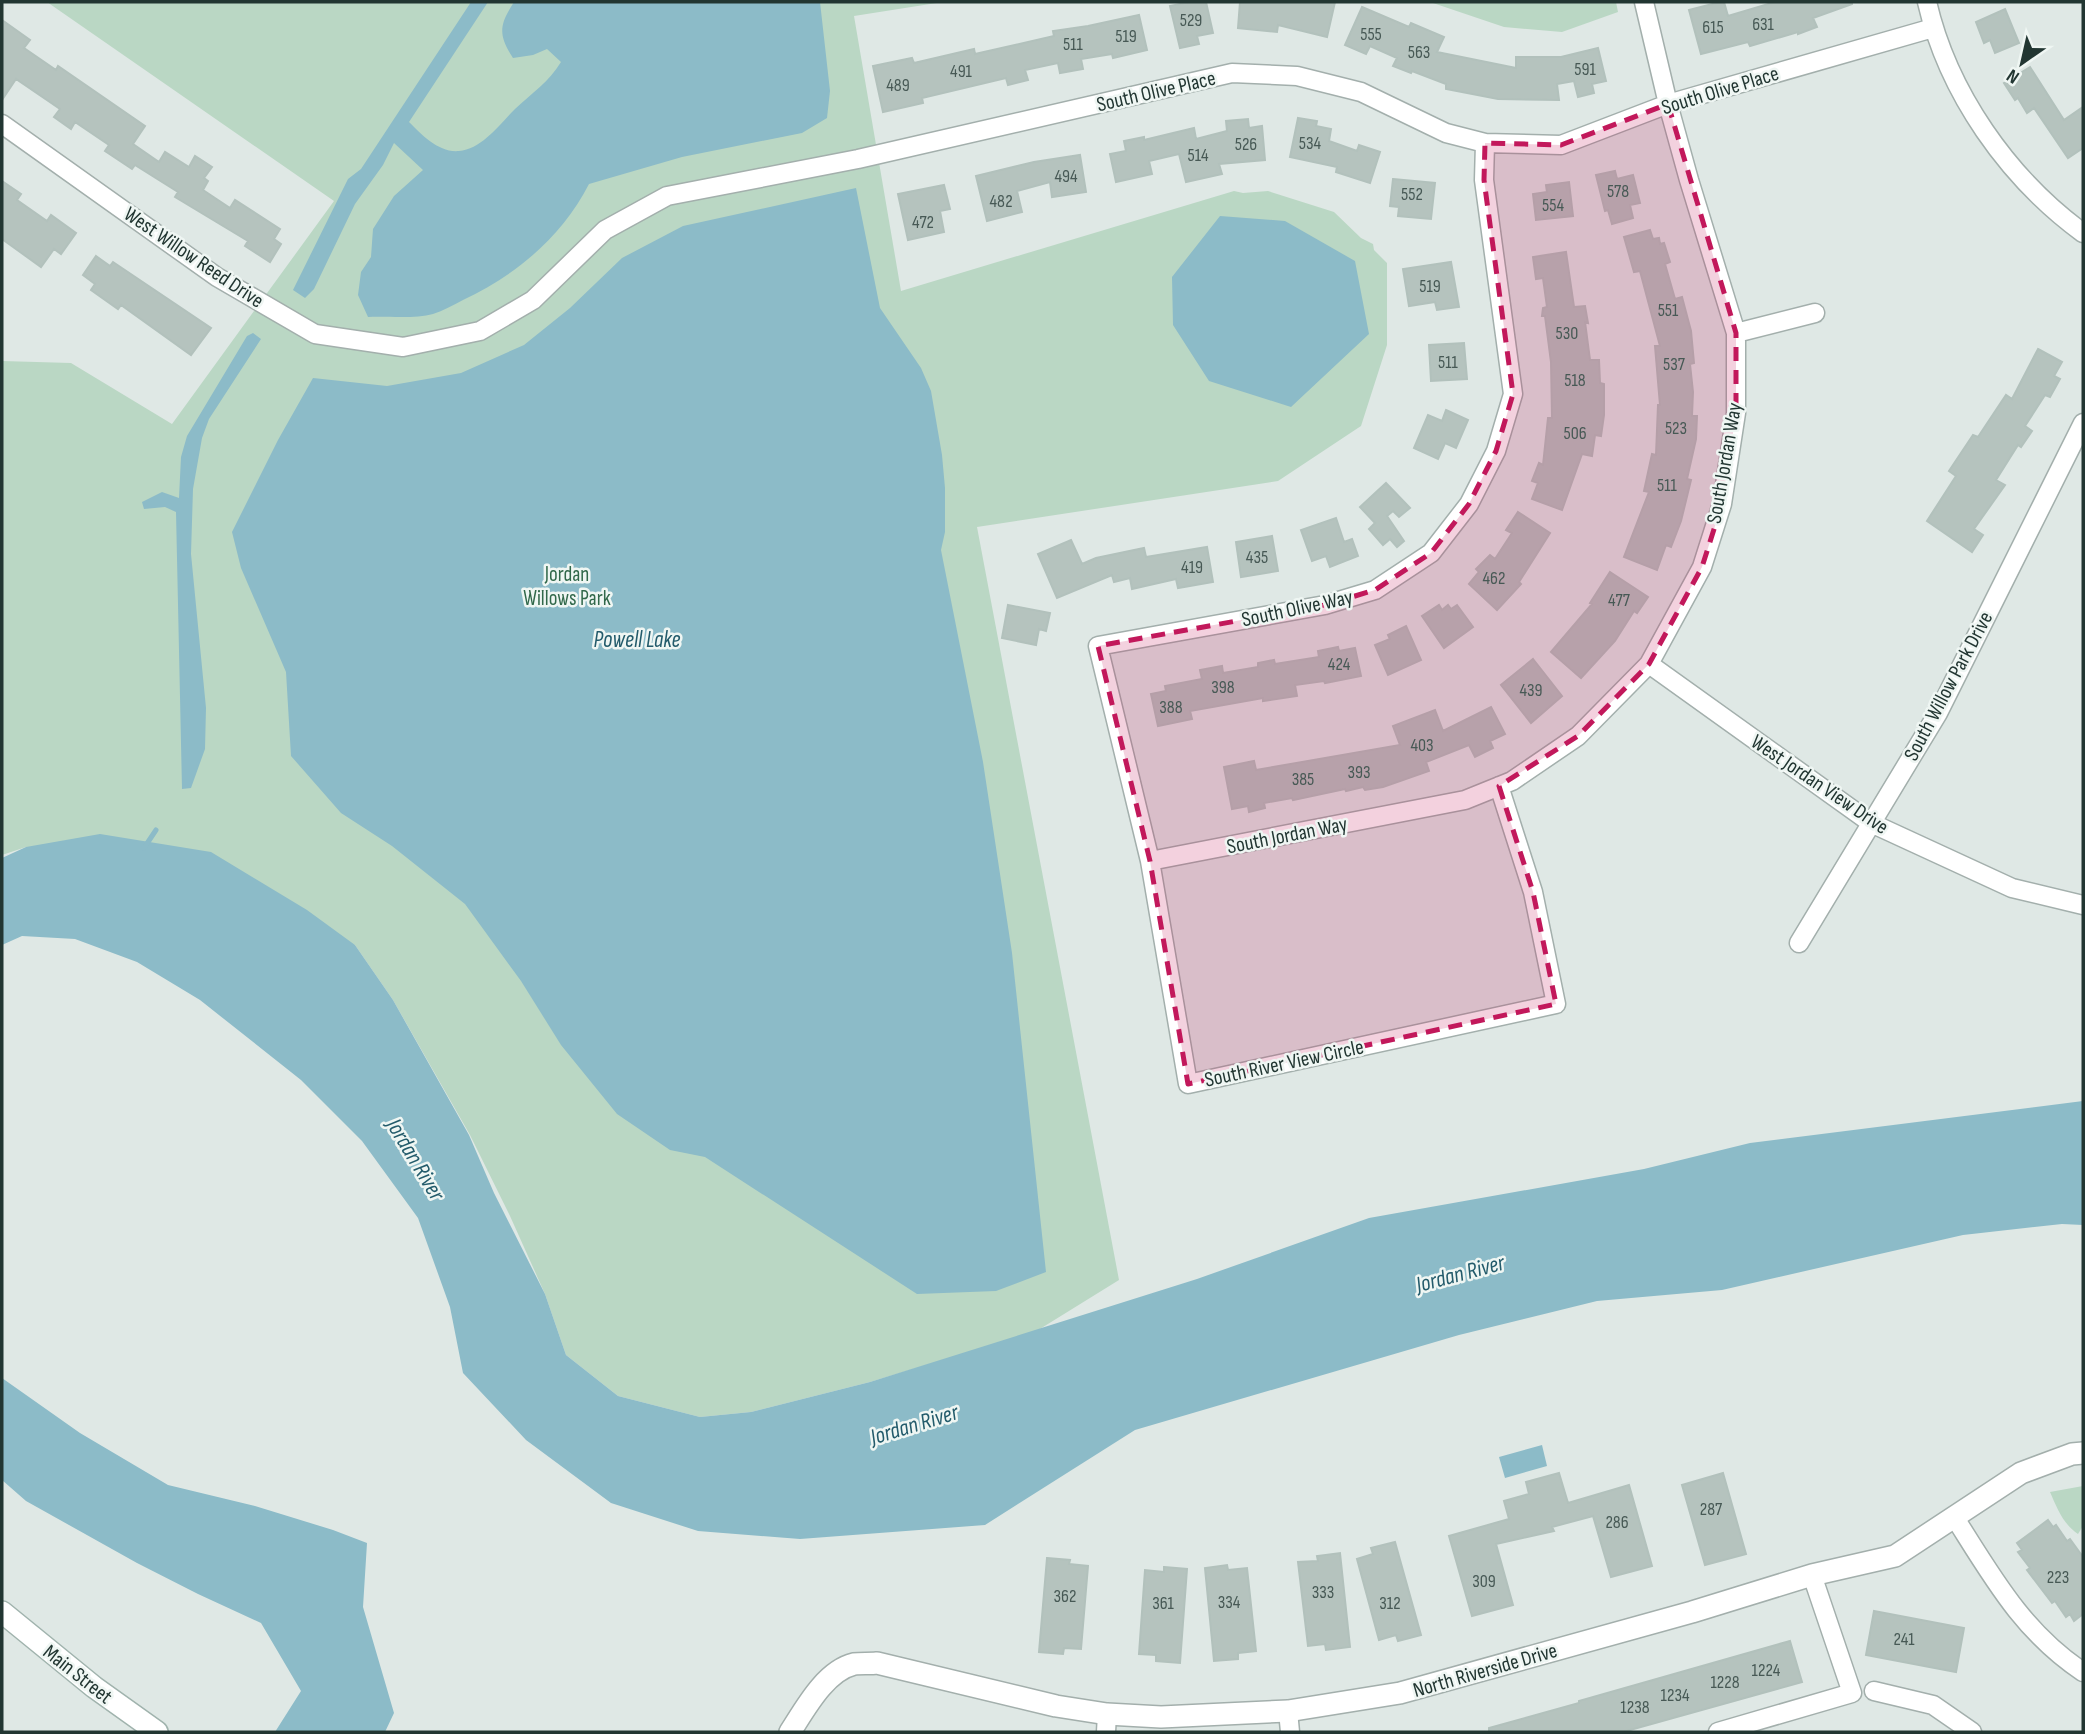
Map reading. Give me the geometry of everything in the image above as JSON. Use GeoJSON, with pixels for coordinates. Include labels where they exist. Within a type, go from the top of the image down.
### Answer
{"type":"FeatureCollection","features":[{"type":"Feature","properties":{"kind":"street","name":"South Jordan Way"},"geometry":{"type":"LineString","coordinates":[[1150,861],[1465,800],[1512,781],[1578,736],[1649,664],[1702,567],[1722,504],[1736,414],[1736,333],[1668,104],[1644,2]]}},
{"type":"Feature","properties":{"kind":"street"},"geometry":{"type":"LineString","coordinates":[[1927,2],[1933,28],[1949,71],[1982,127],[2012,167],[2041,197],[2083,233]]}},
{"type":"Feature","properties":{"kind":"street","name":"South Olive Place"},"geometry":{"type":"LineString","coordinates":[[403,348],[480,331],[533,300],[605,230],[667,196],[858,159],[1232,74],[1297,76],[1361,92],[1446,133],[1485,143],[1561,145],[1668,104],[1933,28]]}},
{"type":"Feature","properties":{"kind":"street","name":"West Willow Reed Drive"},"geometry":{"type":"LineString","coordinates":[[2,124],[218,277],[315,334],[403,348]]}},
{"type":"Feature","properties":{"kind":"street","name":"South Olive Way"},"geometry":{"type":"LineString","coordinates":[[1098,646],[1325,605],[1375,590],[1431,552],[1469,505],[1496,450],[1513,394],[1484,180],[1485,143]]}},
{"type":"Feature","properties":{"kind":"street"},"geometry":{"type":"LineString","coordinates":[[1736,333],[1815,313]]}},
{"type":"Feature","properties":{"kind":"street","name":"South Willow Park Drive"},"geometry":{"type":"LineString","coordinates":[[1799,943],[1938,713],[2083,423]]}},
{"type":"Feature","properties":{"kind":"street","name":"South River View Circle"},"geometry":{"type":"LineString","coordinates":[[1098,646],[1150,861],[1188,1084],[1556,1003],[1533,892],[1499,786]]}},
{"type":"Feature","properties":{"kind":"street","name":"West Jordan View Drive"},"geometry":{"type":"LineString","coordinates":[[1649,664],[1871,823],[2012,888],[2083,905]]}},
{"type":"Feature","properties":{"kind":"street","name":"North Riverside Drive"},"geometry":{"type":"LineString","coordinates":[[790,1732],[813,1696],[829,1678],[853,1664],[877,1663],[1056,1706],[1106,1723],[1161,1717],[1288,1711],[1400,1693],[1692,1612],[1812,1575],[1895,1556],[2021,1473],[2072,1454],[2083,1453]]}},
{"type":"Feature","properties":{"kind":"street"},"geometry":{"type":"LineString","coordinates":[[1955,1518],[2012,1606],[2045,1643],[2083,1672]]}},
{"type":"Feature","properties":{"kind":"street"},"geometry":{"type":"LineString","coordinates":[[1718,1732],[1852,1693],[1812,1575]]}},
{"type":"Feature","properties":{"kind":"street","name":"Main Street"},"geometry":{"type":"LineString","coordinates":[[2,1612],[84,1679],[157,1732]]}},
{"type":"Feature","properties":{"kind":"street"},"geometry":{"type":"LineString","coordinates":[[1874,1691],[1933,1705],[1972,1732]]}},
{"type":"Feature","properties":{"kind":"street"},"geometry":{"type":"LineString","coordinates":[[1288,1711],[1290,1732]]}},
{"type":"Feature","properties":{"kind":"highlighted area"},"geometry":{"type":"Polygon","coordinates":[[[1668,104],[1736,333],[1736,413],[1722,504],[1702,567],[1649,664],[1578,736],[1499,786],[1533,892],[1556,1004],[1188,1084],[1150,861],[1098,646],[1325,605],[1375,590],[1431,553],[1469,504],[1496,451],[1513,394],[1484,180],[1485,143],[1561,145],[1668,104]]]}},
{"type":"Feature","properties":{"kind":"green space","name":"Jordan Willows Park"},"geometry":{"type":"Polygon","coordinates":[[[47,2],[943,2],[854,16],[901,291],[1234,191],[1268,191],[1334,212],[1361,238],[1373,244],[1374,250],[1387,263],[1387,345],[1361,426],[1278,481],[977,527],[1119,1280],[1035,1332],[870,1382],[751,1412],[700,1417],[618,1396],[566,1355],[545,1294],[470,1135],[393,1000],[355,945],[26,847],[2,855],[2,361],[71,363],[172,424],[334,201],[47,2]]]}},
{"type":"Feature","properties":{"kind":"green space"},"geometry":{"type":"Polygon","coordinates":[[[1430,2],[1616,2],[1618,12],[1562,32],[1504,27],[1430,2]]]}},
{"type":"Feature","properties":{"kind":"green space"},"geometry":{"type":"Polygon","coordinates":[[[2083,1486],[2083,1526],[2078,1534],[2064,1521],[2050,1492],[2083,1486]]]}},
{"type":"Feature","properties":{"kind":"water"},"geometry":{"type":"Polygon","coordinates":[[[471,2],[488,2],[409,122],[431,142],[445,149],[459,151],[483,141],[546,81],[561,62],[547,49],[533,55],[513,58],[502,30],[505,17],[514,2],[820,2],[830,91],[827,118],[802,133],[682,157],[589,184],[565,221],[536,252],[483,290],[426,316],[368,317],[358,295],[361,272],[371,257],[373,229],[394,196],[423,170],[394,143],[383,165],[355,204],[314,289],[305,298],[293,290],[348,179],[361,169],[471,2]]]}},
{"type":"Feature","properties":{"kind":"water","name":"Powell Lake"},"geometry":{"type":"Polygon","coordinates":[[[856,188],[880,308],[921,368],[931,391],[945,488],[945,532],[941,550],[983,762],[1012,953],[1046,1272],[996,1291],[917,1294],[705,1157],[670,1150],[617,1114],[561,1045],[521,981],[465,904],[392,846],[341,813],[291,756],[286,672],[241,568],[232,532],[278,440],[313,378],[387,386],[461,373],[524,345],[570,308],[622,258],[683,226],[856,188]]]}},
{"type":"Feature","properties":{"kind":"water"},"geometry":{"type":"Polygon","coordinates":[[[1220,216],[1285,221],[1355,261],[1369,334],[1291,407],[1209,381],[1173,325],[1172,277],[1220,216]]]}},
{"type":"Feature","properties":{"kind":"water"},"geometry":{"type":"Polygon","coordinates":[[[253,333],[261,339],[209,419],[202,438],[193,489],[191,554],[206,708],[205,749],[191,788],[182,789],[176,512],[165,507],[144,509],[142,502],[162,492],[179,498],[181,457],[187,436],[247,336],[253,333]]]}},
{"type":"Feature","properties":{"kind":"water","name":"Jordan River"},"geometry":{"type":"Polygon","coordinates":[[[100,834],[211,852],[307,910],[355,945],[393,1000],[469,1135],[494,1193],[545,1294],[566,1355],[618,1396],[700,1417],[751,1412],[870,1382],[1197,1279],[1369,1218],[1644,1169],[1750,1143],[2083,1101],[2083,1225],[2062,1224],[1963,1235],[1722,1290],[1597,1301],[1459,1335],[1135,1430],[985,1525],[800,1539],[698,1531],[611,1503],[526,1440],[463,1373],[450,1307],[418,1218],[362,1141],[301,1080],[200,1000],[137,962],[75,939],[22,936],[2,945],[2,858],[26,847],[100,834]]]}},
{"type":"Feature","properties":{"kind":"water"},"geometry":{"type":"Polygon","coordinates":[[[2,1378],[80,1433],[168,1485],[255,1506],[367,1543],[363,1607],[394,1713],[385,1732],[275,1732],[301,1691],[261,1623],[137,1563],[26,1501],[2,1480],[2,1378]]]}},
{"type":"Feature","properties":{"kind":"water"},"geometry":{"type":"Polygon","coordinates":[[[1542,1445],[1547,1466],[1505,1478],[1499,1457],[1542,1445]]]}},
{"type":"Feature","properties":{"kind":"building"},"geometry":{"type":"Polygon","coordinates":[[[1206,2],[1213,33],[1197,36],[1199,44],[1180,48],[1170,6],[1206,2]]]}},
{"type":"Feature","properties":{"kind":"building"},"geometry":{"type":"Polygon","coordinates":[[[1240,2],[1335,2],[1327,37],[1278,25],[1277,32],[1238,28],[1240,2]]]}},
{"type":"Feature","properties":{"kind":"building"},"geometry":{"type":"Polygon","coordinates":[[[1724,2],[1728,16],[1775,2],[1852,4],[1813,18],[1817,27],[1798,34],[1750,46],[1748,42],[1701,54],[1689,10],[1724,2]]]}},
{"type":"Feature","properties":{"kind":"building"},"geometry":{"type":"Polygon","coordinates":[[[1362,7],[1409,27],[1411,23],[1444,37],[1437,52],[1516,68],[1516,57],[1561,57],[1598,48],[1606,81],[1592,84],[1594,93],[1578,97],[1574,81],[1557,84],[1559,100],[1498,99],[1446,89],[1446,84],[1393,66],[1397,58],[1370,46],[1366,54],[1345,45],[1362,7]]]}},
{"type":"Feature","properties":{"kind":"building"},"geometry":{"type":"Polygon","coordinates":[[[2005,9],[2019,43],[1995,53],[1990,40],[1984,43],[1976,22],[2005,9]]]}},
{"type":"Feature","properties":{"kind":"building"},"geometry":{"type":"Polygon","coordinates":[[[1139,15],[1147,50],[1113,58],[1112,54],[1081,59],[1083,69],[1060,73],[1058,63],[1025,70],[1028,80],[1008,85],[1006,78],[922,98],[923,103],[883,112],[873,66],[912,58],[914,63],[974,49],[975,54],[1054,36],[1053,31],[1139,15]]]}},
{"type":"Feature","properties":{"kind":"building"},"geometry":{"type":"Polygon","coordinates":[[[2,20],[30,40],[24,48],[56,70],[58,66],[145,126],[133,144],[159,162],[165,152],[189,167],[195,156],[212,167],[204,178],[208,181],[203,190],[230,208],[235,200],[280,229],[274,239],[281,244],[270,262],[245,246],[248,241],[175,197],[178,192],[135,165],[132,169],[105,151],[109,145],[75,122],[71,129],[54,117],[60,109],[16,79],[2,100],[2,20]]]}},
{"type":"Feature","properties":{"kind":"building"},"geometry":{"type":"Polygon","coordinates":[[[2030,67],[2064,120],[2083,107],[2083,148],[2068,158],[2034,108],[2027,113],[2004,83],[2030,67]]]}},
{"type":"Feature","properties":{"kind":"building"},"geometry":{"type":"Polygon","coordinates":[[[1298,118],[1317,121],[1316,126],[1331,129],[1329,141],[1357,151],[1359,145],[1380,152],[1370,183],[1336,172],[1337,167],[1290,157],[1298,118]]]}},
{"type":"Feature","properties":{"kind":"building"},"geometry":{"type":"Polygon","coordinates":[[[1248,119],[1249,128],[1262,126],[1265,160],[1219,164],[1222,174],[1186,182],[1179,154],[1149,161],[1152,174],[1116,182],[1110,154],[1126,151],[1124,141],[1144,137],[1144,140],[1194,128],[1196,139],[1227,131],[1226,121],[1248,119]]]}},
{"type":"Feature","properties":{"kind":"building"},"geometry":{"type":"Polygon","coordinates":[[[1080,155],[1086,192],[1052,197],[1050,182],[1017,191],[1022,212],[987,221],[976,176],[1034,162],[1080,155]]]}},
{"type":"Feature","properties":{"kind":"building"},"geometry":{"type":"Polygon","coordinates":[[[1615,171],[1617,179],[1633,175],[1640,203],[1630,205],[1633,218],[1612,224],[1608,210],[1605,211],[1596,175],[1615,171]]]}},
{"type":"Feature","properties":{"kind":"building"},"geometry":{"type":"Polygon","coordinates":[[[1393,179],[1435,183],[1431,219],[1398,216],[1399,207],[1390,206],[1393,179]]]}},
{"type":"Feature","properties":{"kind":"building"},"geometry":{"type":"Polygon","coordinates":[[[2,181],[21,194],[17,200],[47,221],[51,215],[76,233],[61,254],[54,249],[41,267],[2,239],[2,181]]]}},
{"type":"Feature","properties":{"kind":"building"},"geometry":{"type":"Polygon","coordinates":[[[1569,182],[1573,216],[1536,220],[1533,194],[1547,192],[1546,185],[1569,182]]]}},
{"type":"Feature","properties":{"kind":"building"},"geometry":{"type":"Polygon","coordinates":[[[944,185],[950,209],[940,211],[944,232],[908,240],[898,194],[944,185]]]}},
{"type":"Feature","properties":{"kind":"building"},"geometry":{"type":"Polygon","coordinates":[[[1650,230],[1653,239],[1659,238],[1660,244],[1664,243],[1670,262],[1665,264],[1675,299],[1682,297],[1691,331],[1694,363],[1690,364],[1692,416],[1697,416],[1696,439],[1687,479],[1691,480],[1681,521],[1671,547],[1666,545],[1657,570],[1624,557],[1649,492],[1644,491],[1652,454],[1656,455],[1660,405],[1655,346],[1660,346],[1640,271],[1634,272],[1624,237],[1650,230]]]}},
{"type":"Feature","properties":{"kind":"building"},"geometry":{"type":"Polygon","coordinates":[[[1566,252],[1574,307],[1585,306],[1590,360],[1599,360],[1600,383],[1604,384],[1604,415],[1601,436],[1595,435],[1592,456],[1582,454],[1562,510],[1532,499],[1538,483],[1532,481],[1539,463],[1543,465],[1548,418],[1552,418],[1551,362],[1545,316],[1542,316],[1543,308],[1547,307],[1543,278],[1536,279],[1533,257],[1566,252]]]}},
{"type":"Feature","properties":{"kind":"building"},"geometry":{"type":"Polygon","coordinates":[[[96,256],[110,266],[113,262],[211,328],[191,355],[121,305],[118,309],[91,290],[95,284],[83,275],[96,256]]]}},
{"type":"Feature","properties":{"kind":"building"},"geometry":{"type":"Polygon","coordinates":[[[1451,262],[1459,307],[1437,310],[1435,302],[1409,306],[1403,269],[1451,262]]]}},
{"type":"Feature","properties":{"kind":"building"},"geometry":{"type":"Polygon","coordinates":[[[1464,343],[1467,379],[1431,381],[1429,345],[1464,343]]]}},
{"type":"Feature","properties":{"kind":"building"},"geometry":{"type":"Polygon","coordinates":[[[2038,349],[2062,362],[2054,376],[2060,379],[2050,397],[2045,395],[2025,426],[2032,431],[2021,447],[2018,445],[1996,480],[2005,485],[1974,529],[1983,535],[1972,552],[1927,521],[1956,476],[1949,471],[1973,435],[1978,437],[2006,395],[2012,399],[2038,349]]]}},
{"type":"Feature","properties":{"kind":"building"},"geometry":{"type":"Polygon","coordinates":[[[1446,410],[1468,420],[1456,448],[1445,443],[1438,459],[1414,448],[1428,415],[1442,421],[1446,410]]]}},
{"type":"Feature","properties":{"kind":"building"},"geometry":{"type":"Polygon","coordinates":[[[1386,483],[1410,508],[1399,517],[1393,511],[1387,516],[1404,541],[1397,547],[1390,539],[1383,545],[1369,529],[1375,523],[1360,507],[1386,483]]]}},
{"type":"Feature","properties":{"kind":"building"},"geometry":{"type":"Polygon","coordinates":[[[1518,512],[1550,533],[1519,582],[1521,584],[1497,610],[1469,584],[1479,572],[1476,569],[1490,555],[1495,559],[1512,533],[1506,530],[1518,512]]]}},
{"type":"Feature","properties":{"kind":"building"},"geometry":{"type":"Polygon","coordinates":[[[1336,518],[1344,542],[1352,539],[1358,556],[1330,567],[1326,556],[1312,561],[1301,530],[1336,518]]]}},
{"type":"Feature","properties":{"kind":"building"},"geometry":{"type":"Polygon","coordinates":[[[1272,536],[1278,571],[1241,577],[1236,542],[1272,536]]]}},
{"type":"Feature","properties":{"kind":"building"},"geometry":{"type":"Polygon","coordinates":[[[1071,540],[1082,564],[1096,558],[1144,548],[1146,557],[1207,547],[1213,582],[1178,588],[1176,579],[1132,589],[1130,578],[1114,582],[1112,575],[1057,598],[1038,554],[1071,540]]]}},
{"type":"Feature","properties":{"kind":"building"},"geometry":{"type":"Polygon","coordinates":[[[1610,572],[1648,597],[1637,613],[1634,611],[1615,641],[1581,678],[1551,652],[1592,604],[1590,603],[1610,572]]]}},
{"type":"Feature","properties":{"kind":"building"},"geometry":{"type":"Polygon","coordinates":[[[1008,605],[1050,613],[1046,631],[1039,629],[1036,645],[1002,638],[1008,605]]]}},
{"type":"Feature","properties":{"kind":"building"},"geometry":{"type":"Polygon","coordinates":[[[1439,605],[1442,610],[1448,605],[1451,609],[1457,605],[1473,627],[1444,648],[1422,616],[1439,605]]]}},
{"type":"Feature","properties":{"kind":"building"},"geometry":{"type":"Polygon","coordinates":[[[1406,626],[1421,660],[1388,675],[1375,645],[1390,639],[1388,635],[1406,626]]]}},
{"type":"Feature","properties":{"kind":"building"},"geometry":{"type":"Polygon","coordinates":[[[1338,647],[1339,651],[1355,648],[1361,676],[1295,685],[1297,696],[1263,701],[1263,698],[1190,711],[1192,719],[1158,726],[1151,694],[1166,691],[1165,686],[1202,679],[1200,670],[1222,666],[1223,673],[1258,667],[1258,663],[1274,660],[1275,664],[1319,657],[1318,651],[1338,647]]]}},
{"type":"Feature","properties":{"kind":"building"},"geometry":{"type":"Polygon","coordinates":[[[1533,659],[1562,696],[1531,723],[1501,685],[1533,659]]]}},
{"type":"Feature","properties":{"kind":"building"},"geometry":{"type":"Polygon","coordinates":[[[1491,707],[1505,734],[1490,741],[1493,748],[1475,757],[1469,745],[1426,762],[1429,771],[1383,787],[1345,789],[1264,803],[1265,808],[1249,812],[1248,806],[1232,809],[1224,767],[1254,761],[1256,770],[1400,745],[1393,726],[1435,710],[1443,731],[1491,707]]]}},
{"type":"Feature","properties":{"kind":"building"},"geometry":{"type":"Polygon","coordinates":[[[1559,1473],[1568,1503],[1629,1485],[1652,1566],[1611,1577],[1593,1516],[1552,1527],[1554,1531],[1496,1544],[1513,1605],[1472,1616],[1449,1536],[1509,1519],[1504,1501],[1529,1494],[1526,1482],[1559,1473]]]}},
{"type":"Feature","properties":{"kind":"building"},"geometry":{"type":"Polygon","coordinates":[[[1723,1473],[1746,1554],[1705,1565],[1682,1485],[1723,1473]]]}},
{"type":"Feature","properties":{"kind":"building"},"geometry":{"type":"Polygon","coordinates":[[[2048,1520],[2053,1527],[2056,1525],[2067,1541],[2070,1539],[2083,1557],[2083,1614],[2074,1621],[2070,1614],[2066,1617],[2055,1601],[2052,1603],[2027,1570],[2030,1568],[2018,1552],[2022,1550],[2017,1543],[2048,1520]]]}},
{"type":"Feature","properties":{"kind":"building"},"geometry":{"type":"Polygon","coordinates":[[[1395,1542],[1421,1635],[1398,1641],[1396,1635],[1379,1640],[1357,1559],[1373,1554],[1371,1548],[1395,1542]]]}},
{"type":"Feature","properties":{"kind":"building"},"geometry":{"type":"Polygon","coordinates":[[[1340,1553],[1350,1647],[1326,1650],[1325,1644],[1308,1646],[1298,1562],[1318,1561],[1317,1556],[1340,1553]]]}},
{"type":"Feature","properties":{"kind":"building"},"geometry":{"type":"Polygon","coordinates":[[[1047,1558],[1070,1560],[1069,1564],[1088,1566],[1081,1649],[1064,1648],[1063,1654],[1039,1652],[1047,1558]]]}},
{"type":"Feature","properties":{"kind":"building"},"geometry":{"type":"Polygon","coordinates":[[[1227,1565],[1228,1570],[1247,1568],[1256,1651],[1238,1653],[1238,1659],[1214,1661],[1205,1568],[1227,1565]]]}},
{"type":"Feature","properties":{"kind":"building"},"geometry":{"type":"Polygon","coordinates":[[[1164,1567],[1187,1569],[1180,1663],[1156,1661],[1156,1655],[1139,1654],[1145,1570],[1164,1572],[1164,1567]]]}},
{"type":"Feature","properties":{"kind":"building"},"geometry":{"type":"Polygon","coordinates":[[[1874,1611],[1964,1628],[1956,1672],[1866,1655],[1874,1611]]]}},
{"type":"Feature","properties":{"kind":"building"},"geometry":{"type":"Polygon","coordinates":[[[1790,1641],[1802,1682],[1623,1732],[1489,1732],[1489,1728],[1790,1641]]]}},
{"type":"Feature","properties":{"kind":"waterway"},"geometry":{"type":"LineString","coordinates":[[144,848],[156,830]]}}]}
